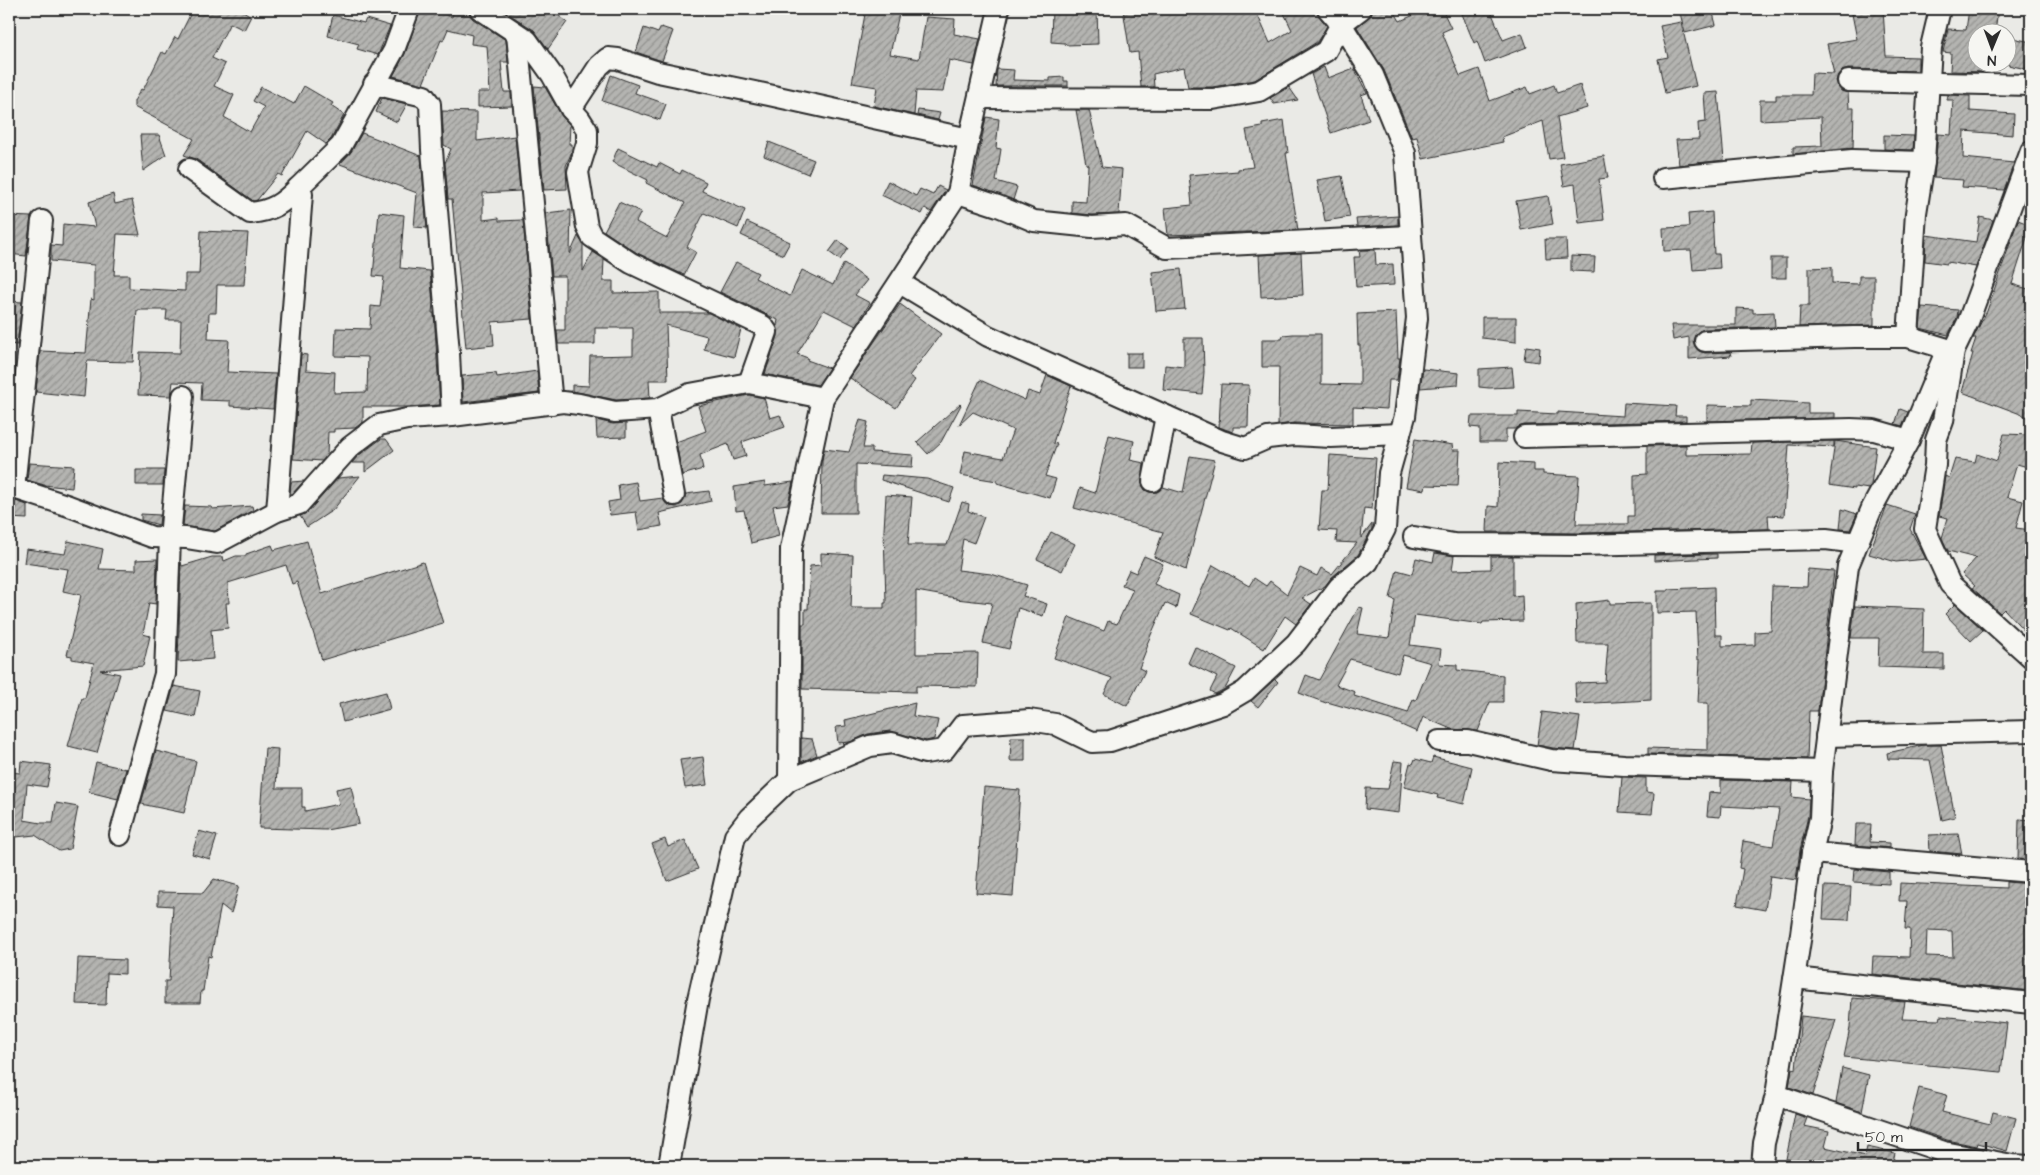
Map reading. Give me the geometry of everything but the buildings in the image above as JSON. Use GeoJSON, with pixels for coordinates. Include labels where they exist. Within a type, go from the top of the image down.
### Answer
{"type":"FeatureCollection","features":[{"type":"Feature","properties":{"kind":"street"},"geometry":{"type":"LineString","coordinates":[[189,169],[250,212],[261,212],[282,204],[341,146],[394,50],[409,9]]}},
{"type":"Feature","properties":{"kind":"street"},"geometry":{"type":"LineString","coordinates":[[480,9],[527,40],[552,75],[571,109],[587,130],[587,143],[578,172],[587,227],[592,237],[631,263],[763,326],[767,332],[749,383]]}},
{"type":"Feature","properties":{"kind":"street"},"geometry":{"type":"LineString","coordinates":[[789,780],[791,550],[823,398],[958,193],[999,9]]}},
{"type":"Feature","properties":{"kind":"street"},"geometry":{"type":"LineString","coordinates":[[669,1166],[698,999],[735,836],[749,818],[789,780],[870,746],[892,743],[925,753],[944,750],[963,725],[1028,720],[1055,724],[1092,742],[1110,741],[1223,704],[1246,691],[1296,643],[1339,587],[1368,562],[1385,529],[1389,473],[1405,416],[1417,318],[1410,236],[1406,153],[1373,75],[1341,24],[1328,9]]}},
{"type":"Feature","properties":{"kind":"street"},"geometry":{"type":"LineString","coordinates":[[980,98],[1213,99],[1259,91],[1326,51],[1341,24],[1361,9]]}},
{"type":"Feature","properties":{"kind":"street"},"geometry":{"type":"LineString","coordinates":[[1908,337],[1916,213],[1924,162],[1927,83],[1931,47],[1940,9]]}},
{"type":"Feature","properties":{"kind":"street"},"geometry":{"type":"LineString","coordinates":[[517,34],[552,404]]}},
{"type":"Feature","properties":{"kind":"street"},"geometry":{"type":"LineString","coordinates":[[571,109],[599,66],[608,58],[618,59],[658,72],[769,94],[969,139]]}},
{"type":"Feature","properties":{"kind":"street"},"geometry":{"type":"LineString","coordinates":[[1848,81],[2031,85]]}},
{"type":"Feature","properties":{"kind":"street"},"geometry":{"type":"LineString","coordinates":[[374,84],[424,96],[430,104],[452,416]]}},
{"type":"Feature","properties":{"kind":"street"},"geometry":{"type":"LineString","coordinates":[[1762,1166],[1764,1143],[1776,1095],[1812,853],[1820,818],[1822,771],[1848,566],[1872,508],[1909,440],[1951,350],[1968,322],[2031,151]]}},
{"type":"Feature","properties":{"kind":"street"},"geometry":{"type":"LineString","coordinates":[[1663,178],[1852,160],[1924,162]]}},
{"type":"Feature","properties":{"kind":"street"},"geometry":{"type":"LineString","coordinates":[[277,512],[302,194],[298,188]]}},
{"type":"Feature","properties":{"kind":"street"},"geometry":{"type":"LineString","coordinates":[[958,193],[998,206],[1034,221],[1092,227],[1126,225],[1167,248],[1410,236]]}},
{"type":"Feature","properties":{"kind":"street"},"geometry":{"type":"LineString","coordinates":[[42,221],[11,488],[69,506],[152,538],[186,538],[217,543],[277,512],[299,504],[350,446],[379,425],[407,419],[452,416],[552,404],[579,404],[615,412],[658,409],[690,394],[749,383],[823,398]]}},
{"type":"Feature","properties":{"kind":"street"},"geometry":{"type":"LineString","coordinates":[[900,283],[988,336],[1222,441],[1244,448],[1268,438],[1294,435],[1331,437],[1400,434]]}},
{"type":"Feature","properties":{"kind":"street"},"geometry":{"type":"LineString","coordinates":[[1705,341],[1908,337],[1951,350]]}},
{"type":"Feature","properties":{"kind":"street"},"geometry":{"type":"LineString","coordinates":[[1951,350],[1943,421],[1936,440],[1935,465],[1925,529],[1950,584],[2031,657]]}},
{"type":"Feature","properties":{"kind":"street"},"geometry":{"type":"LineString","coordinates":[[120,835],[165,674],[170,538],[183,396]]}},
{"type":"Feature","properties":{"kind":"street"},"geometry":{"type":"LineString","coordinates":[[658,409],[674,494]]}},
{"type":"Feature","properties":{"kind":"street"},"geometry":{"type":"LineString","coordinates":[[1153,481],[1166,416]]}},
{"type":"Feature","properties":{"kind":"street"},"geometry":{"type":"LineString","coordinates":[[1524,437],[1851,429],[1874,430],[1909,440]]}},
{"type":"Feature","properties":{"kind":"street"},"geometry":{"type":"LineString","coordinates":[[1414,537],[1454,544],[1590,545],[1826,539],[1857,543]]}},
{"type":"Feature","properties":{"kind":"street"},"geometry":{"type":"LineString","coordinates":[[1826,736],[2031,731]]}},
{"type":"Feature","properties":{"kind":"street"},"geometry":{"type":"LineString","coordinates":[[1439,741],[1468,741],[1551,760],[1624,765],[1822,771]]}},
{"type":"Feature","properties":{"kind":"street"},"geometry":{"type":"LineString","coordinates":[[1812,853],[2031,872]]}},
{"type":"Feature","properties":{"kind":"street"},"geometry":{"type":"LineString","coordinates":[[1794,978],[2031,1004]]}},
{"type":"Feature","properties":{"kind":"street"},"geometry":{"type":"LineString","coordinates":[[1776,1095],[1944,1152],[2012,1166],[2031,1166]]}}]}
